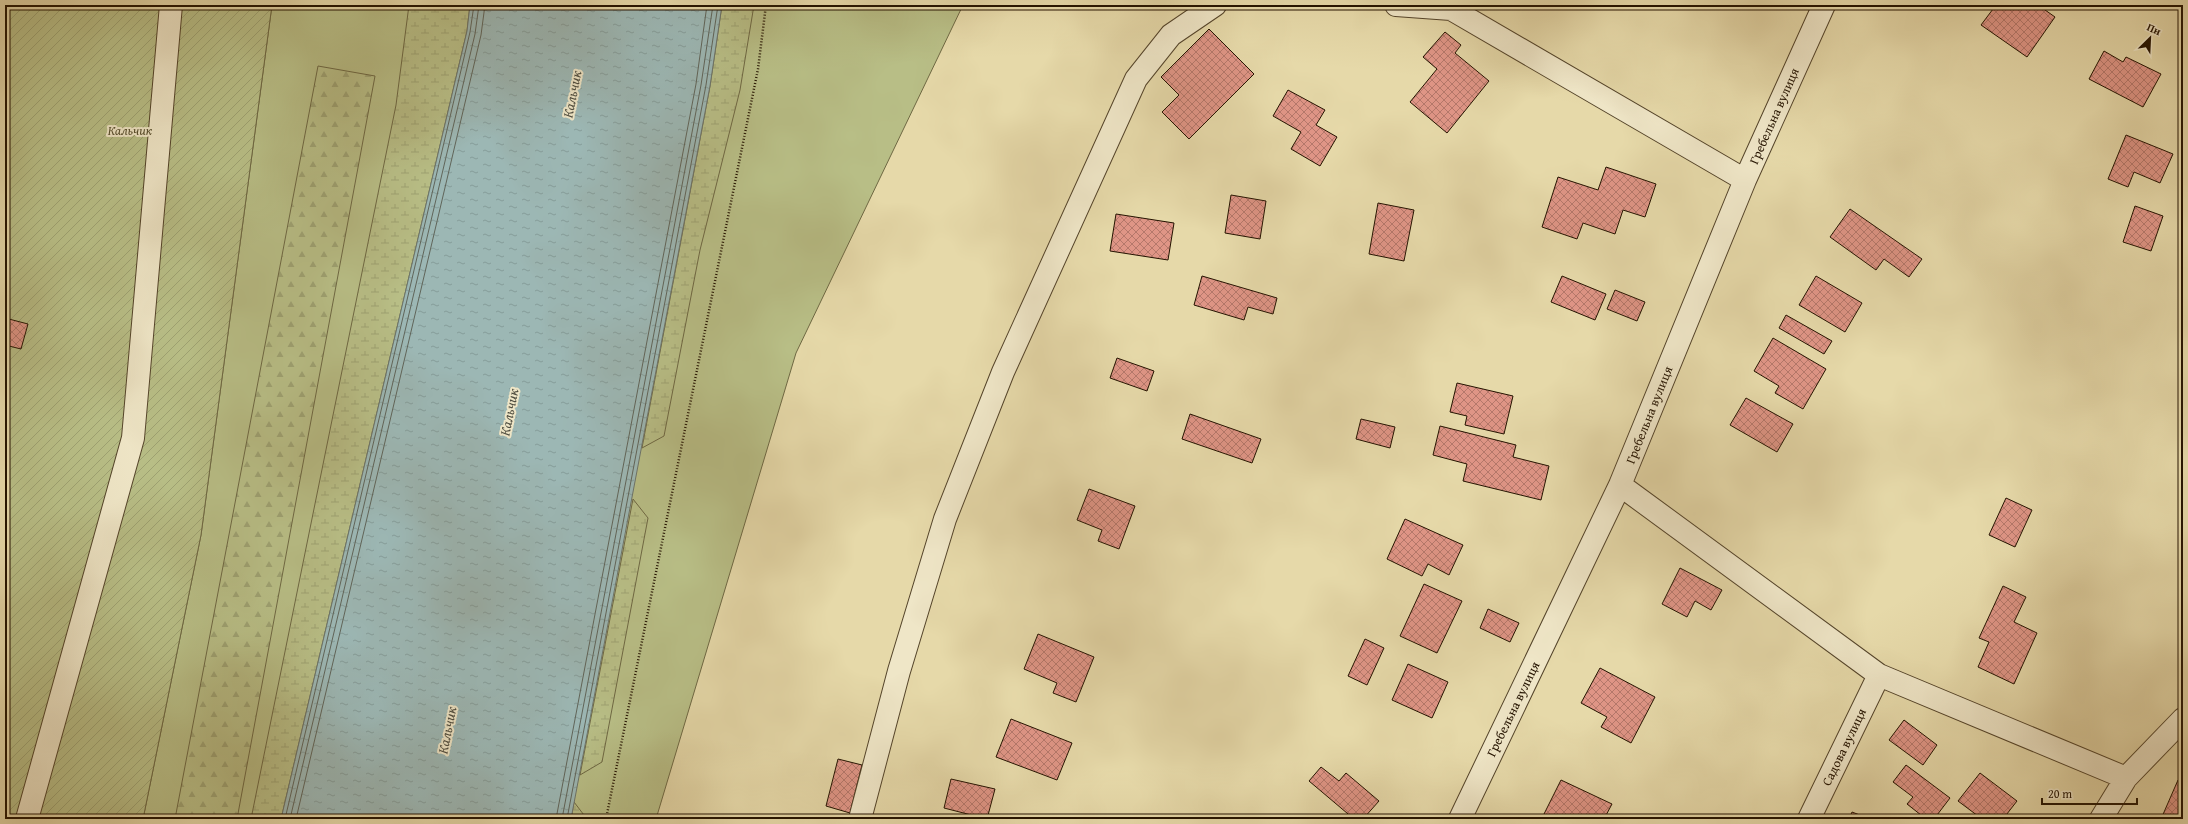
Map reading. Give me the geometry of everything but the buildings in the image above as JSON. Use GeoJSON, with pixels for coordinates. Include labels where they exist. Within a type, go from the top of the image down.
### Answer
{"type":"FeatureCollection","features":[{"type":"Feature","properties":{"kind":"street"},"geometry":{"type":"LineString","coordinates":[[27,819],[133,438],[171,5]]}},
{"type":"Feature","properties":{"kind":"street"},"geometry":{"type":"LineString","coordinates":[[860,819],[899,671],[945,519],[1003,372],[1136,79],[1171,35],[1215,5]]}},
{"type":"Feature","properties":{"kind":"street"},"geometry":{"type":"LineString","coordinates":[[1396,5],[1451,7],[1745,180]]}},
{"type":"Feature","properties":{"kind":"street","name":"Гребельна вулиця"},"geometry":{"type":"LineString","coordinates":[[1460,819],[1620,485],[1745,180],[1824,5]]}},
{"type":"Feature","properties":{"kind":"street"},"geometry":{"type":"LineString","coordinates":[[1620,485],[1879,675],[2126,778]]}},
{"type":"Feature","properties":{"kind":"street","name":"Садова вулиця"},"geometry":{"type":"LineString","coordinates":[[1810,819],[1879,675]]}},
{"type":"Feature","properties":{"kind":"street"},"geometry":{"type":"LineString","coordinates":[[2101,819],[2126,778],[2183,718]]}},
{"type":"Feature","properties":{"kind":"path"},"geometry":{"type":"LineString","coordinates":[[606,819],[758,69],[766,5]]}},
{"type":"Feature","properties":{"kind":"green space","name":"Кальчик"},"geometry":{"type":"Polygon","coordinates":[[[5,5],[272,5],[201,535],[143,819],[5,819],[5,5]]]}},
{"type":"Feature","properties":{"kind":"green space"},"geometry":{"type":"Polygon","coordinates":[[[272,5],[963,5],[796,353],[656,819],[143,819],[201,535],[272,5]]]}},
{"type":"Feature","properties":{"kind":"green space"},"geometry":{"type":"Polygon","coordinates":[[[409,5],[470,5],[467,31],[281,819],[251,819],[396,105],[409,5]]]}},
{"type":"Feature","properties":{"kind":"green space"},"geometry":{"type":"Polygon","coordinates":[[[722,5],[754,5],[740,90],[700,250],[664,436],[642,448],[710,86],[722,5]]]}},
{"type":"Feature","properties":{"kind":"green space"},"geometry":{"type":"Polygon","coordinates":[[[318,66],[375,76],[237,819],[175,819],[318,66]]]}},
{"type":"Feature","properties":{"kind":"green space"},"geometry":{"type":"Polygon","coordinates":[[[633,499],[648,518],[602,762],[580,775],[633,499]]]}},
{"type":"Feature","properties":{"kind":"green space"},"geometry":{"type":"Polygon","coordinates":[[[574,802],[587,819],[571,819],[574,802]]]}},
{"type":"Feature","properties":{"kind":"water"},"geometry":{"type":"Polygon","coordinates":[[[470,5],[722,5],[710,86],[571,819],[281,819],[467,31],[470,5]]]}}]}
